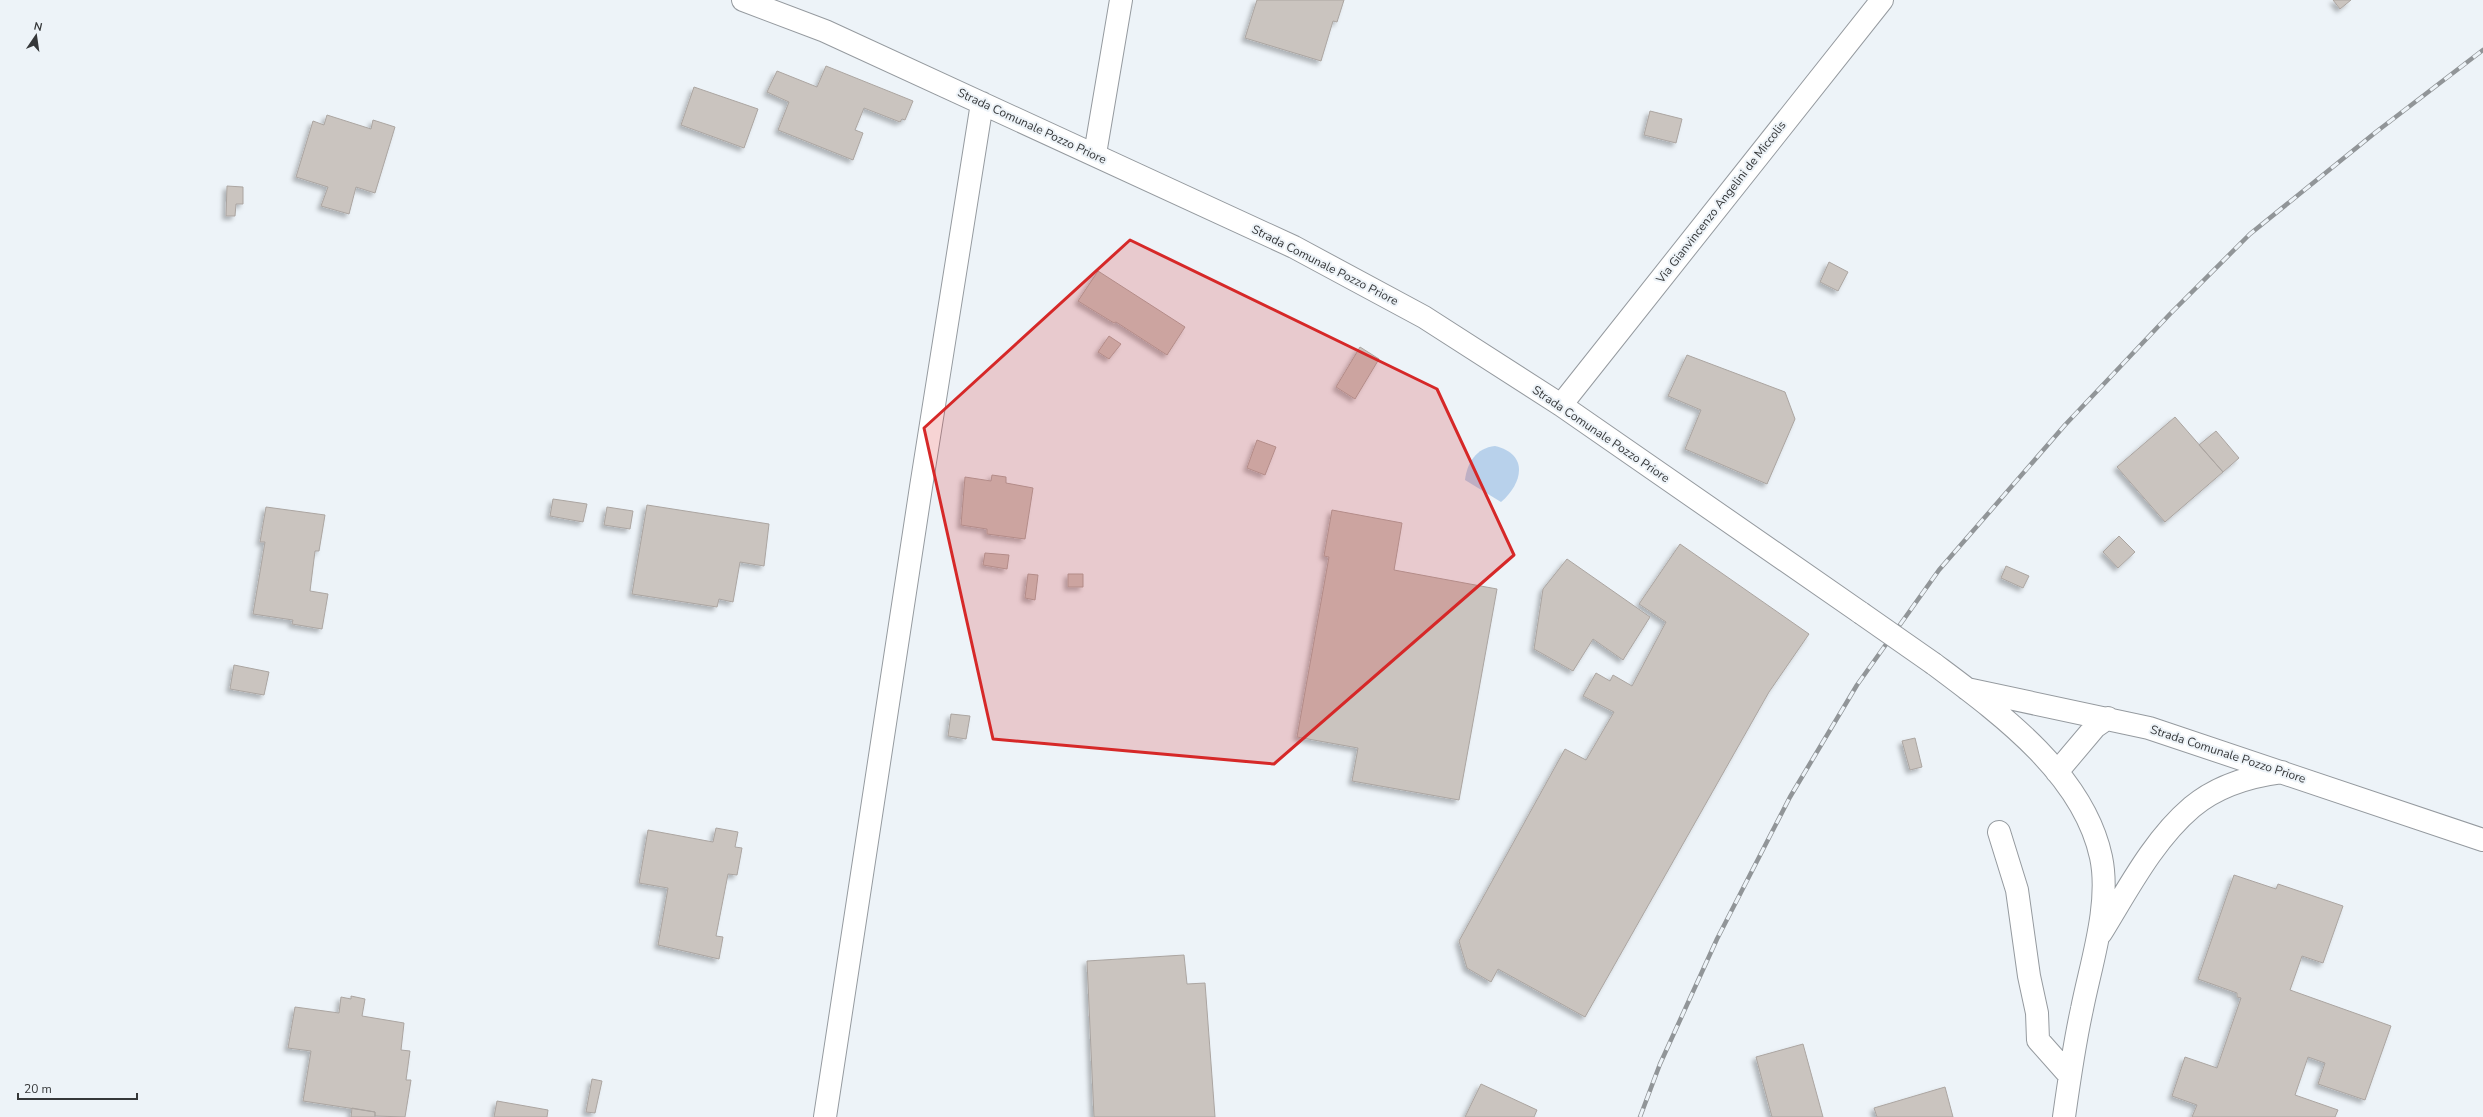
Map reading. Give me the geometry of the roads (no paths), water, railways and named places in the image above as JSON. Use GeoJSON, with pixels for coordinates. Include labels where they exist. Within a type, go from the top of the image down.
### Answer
{"type":"FeatureCollection","features":[{"type":"Feature","properties":{"kind":"street","name":"Strada Comunale Pozzo Priore"},"geometry":{"type":"LineString","coordinates":[[744,0],[826,31],[1301,250],[1424,317],[1561,405],[1934,664],[1998,713],[2057,772],[2079,803],[2101,857],[2102,894],[2099,936]]}},
{"type":"Feature","properties":{"kind":"street"},"geometry":{"type":"LineString","coordinates":[[1095,154],[1121,0]]}},
{"type":"Feature","properties":{"kind":"street","name":"Via Gianvincenzo Angelini de Miccolis"},"geometry":{"type":"LineString","coordinates":[[1561,405],[1882,0]]}},
{"type":"Feature","properties":{"kind":"street"},"geometry":{"type":"LineString","coordinates":[[825,1117],[921,487],[982,103]]}},
{"type":"Feature","properties":{"kind":"street","name":"Strada Comunale Pozzo Priore"},"geometry":{"type":"LineString","coordinates":[[1967,689],[2108,718],[2156,730],[2285,772],[2483,840]]}},
{"type":"Feature","properties":{"kind":"street"},"geometry":{"type":"LineString","coordinates":[[2057,772],[2095,727],[2108,718]]}},
{"type":"Feature","properties":{"kind":"street"},"geometry":{"type":"LineString","coordinates":[[2064,1117],[2081,1012],[2099,936],[2147,860],[2192,807],[2222,789],[2257,776],[2285,772]]}},
{"type":"Feature","properties":{"kind":"street"},"geometry":{"type":"LineString","coordinates":[[1999,832],[2017,890],[2037,1013],[2038,1040],[2070,1076]]}},
{"type":"Feature","properties":{"kind":"water"},"geometry":{"type":"Polygon","coordinates":[[[1495,446],[1506,450],[1513,455],[1518,462],[1519,470],[1518,478],[1514,486],[1501,502],[1465,480],[1470,462],[1474,457],[1488,447],[1495,446]]]}},
{"type":"Feature","properties":{"kind":"railway"},"geometry":{"type":"LineString","coordinates":[[1640,1117],[1660,1064],[1717,939],[1790,797],[1857,685],[1939,570],[2065,425],[2170,314],[2250,234],[2376,132],[2483,50]]}}]}
